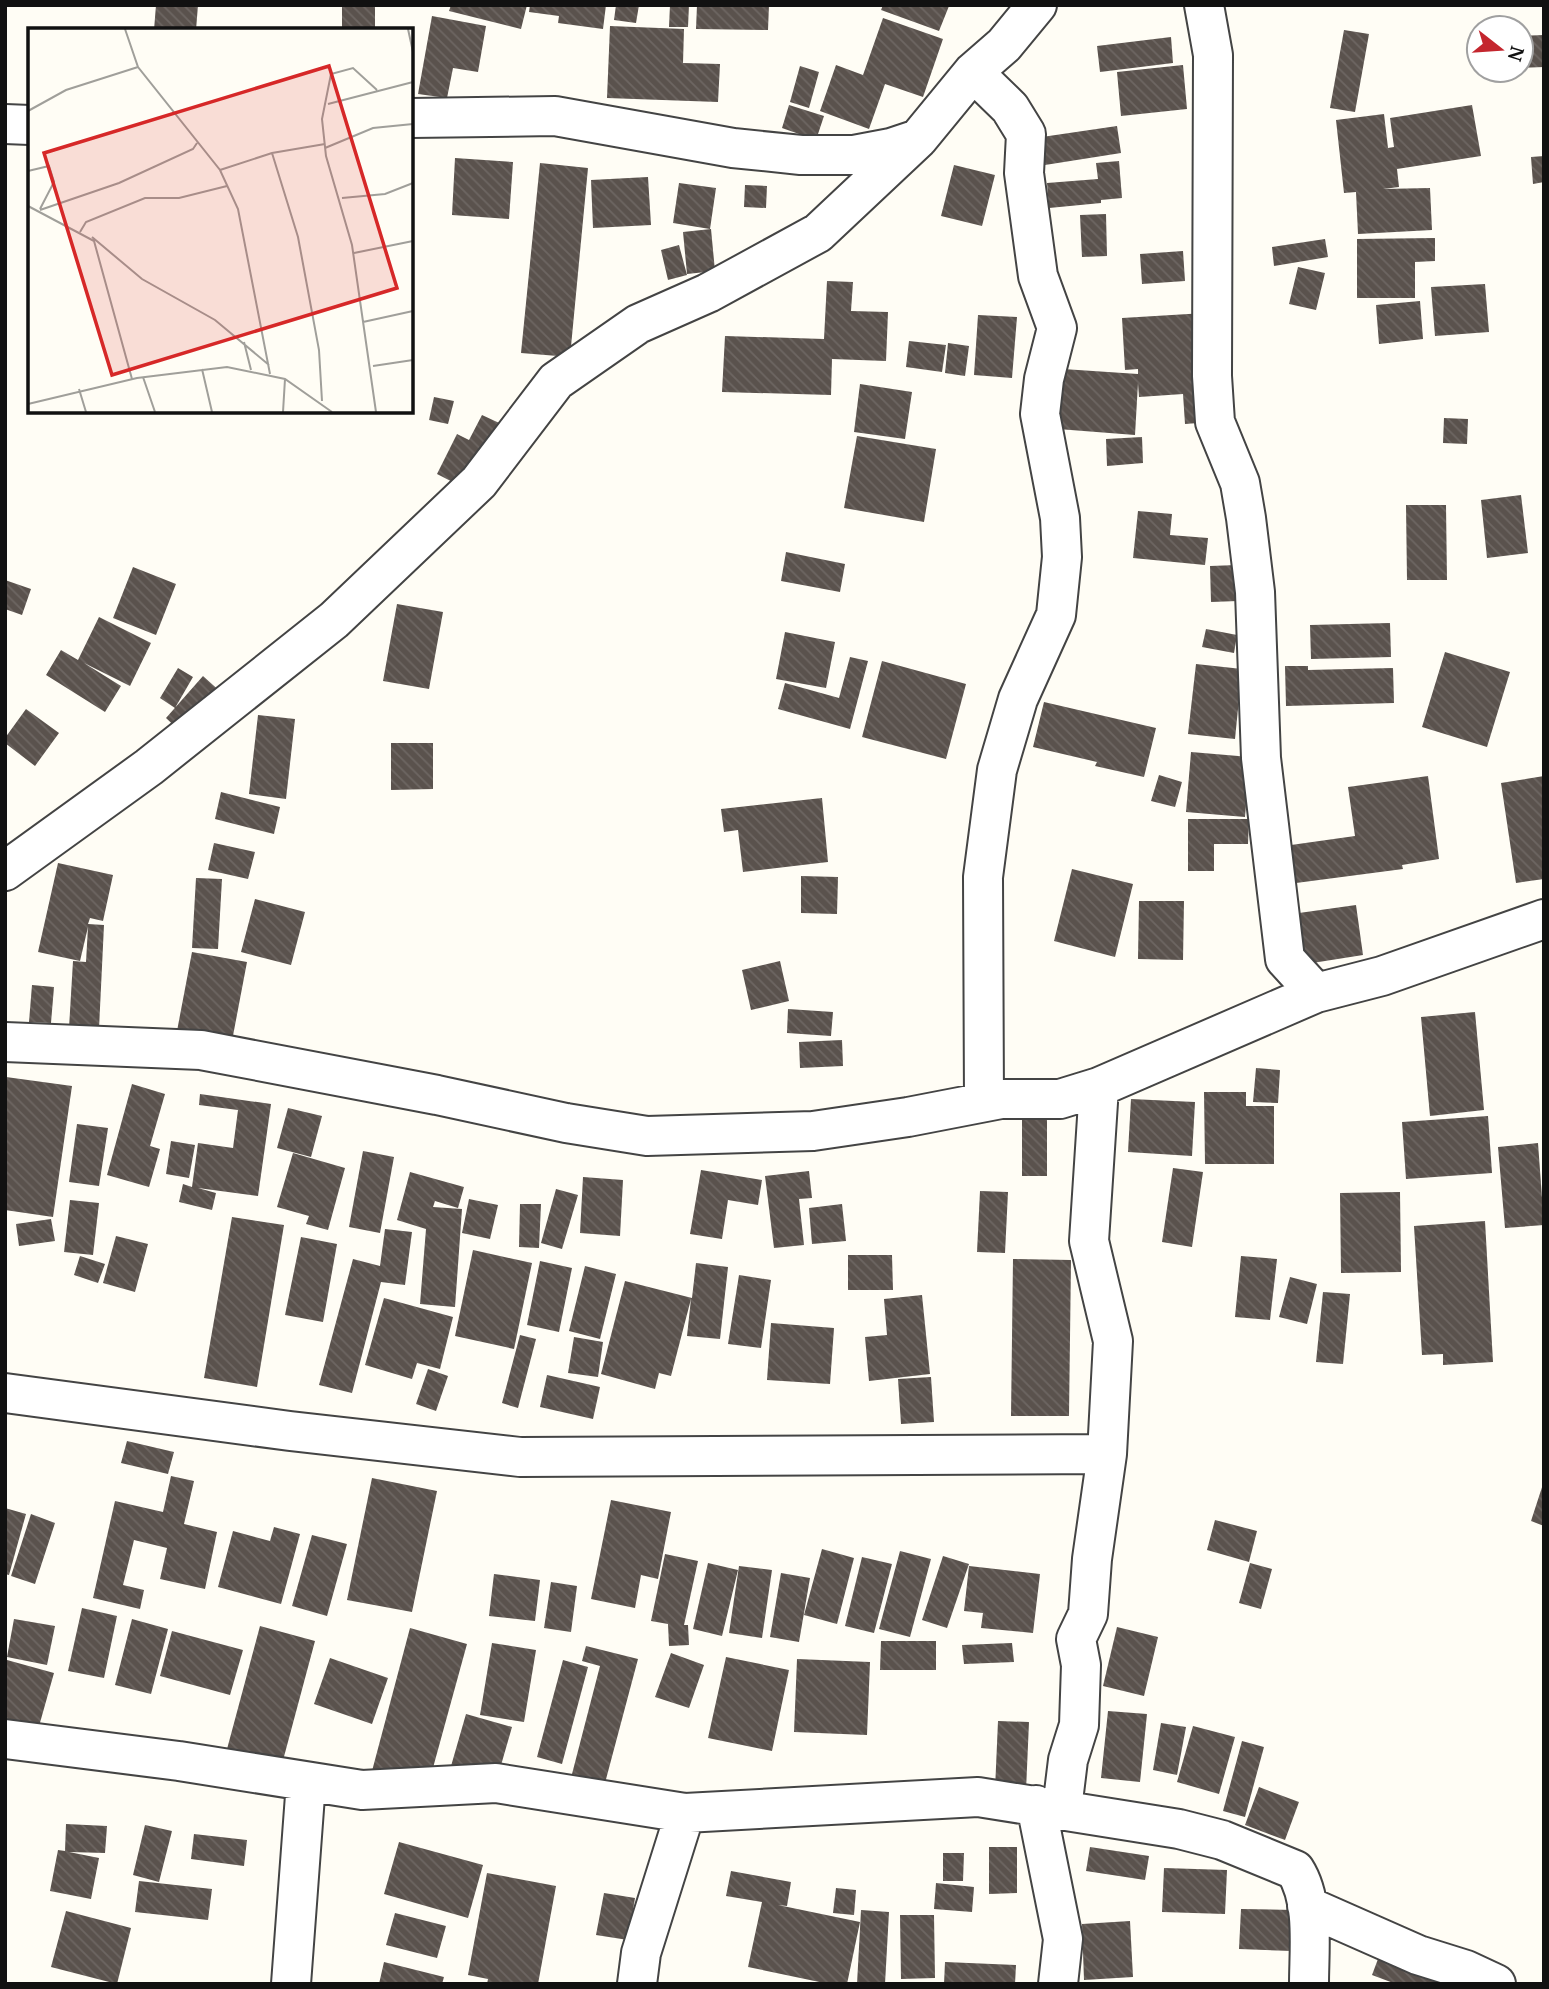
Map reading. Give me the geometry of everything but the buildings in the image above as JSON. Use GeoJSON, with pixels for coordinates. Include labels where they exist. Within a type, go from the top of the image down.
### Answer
{"type":"FeatureCollection","features":[{"type":"Feature","properties":{"kind":"street"},"geometry":{"type":"LineString","coordinates":[[5,871],[149,767],[334,620],[479,482],[556,381],[638,324],[708,293],[818,233],[918,139],[973,72],[1004,46],[1037,5]]}},
{"type":"Feature","properties":{"kind":"street"},"geometry":{"type":"LineString","coordinates":[[1204,5],[1213,55],[1212,376],[1215,422],[1240,483],[1246,518],[1255,592],[1261,758],[1285,959],[1316,993]]}},
{"type":"Feature","properties":{"kind":"street"},"geometry":{"type":"LineString","coordinates":[[973,72],[1010,108],[1026,134],[1024,173],[1038,276],[1057,328],[1044,379],[1040,414],[1060,518],[1062,557],[1056,615],[1018,699],[997,769],[983,877],[984,1102]]}},
{"type":"Feature","properties":{"kind":"street"},"geometry":{"type":"LineString","coordinates":[[413,118],[555,116],[733,148],[801,155],[854,155],[891,148],[918,139]]}},
{"type":"Feature","properties":{"kind":"street"},"geometry":{"type":"LineString","coordinates":[[5,124],[28,125]]}},
{"type":"Feature","properties":{"kind":"street"},"geometry":{"type":"LineString","coordinates":[[5,1042],[201,1050],[437,1095],[566,1123],[647,1136],[813,1131],[908,1117],[1001,1099],[1060,1099],[1099,1087],[1316,993],[1382,976],[1544,919]]}},
{"type":"Feature","properties":{"kind":"street"},"geometry":{"type":"LineString","coordinates":[[1058,1984],[1063,1939],[1049,1807],[1079,1725],[1081,1665],[1076,1639],[1088,1614],[1092,1559],[1108,1454],[1113,1341],[1089,1241],[1099,1087]]}},
{"type":"Feature","properties":{"kind":"street"},"geometry":{"type":"LineString","coordinates":[[5,1393],[290,1431],[520,1457],[1108,1454]]}},
{"type":"Feature","properties":{"kind":"street"},"geometry":{"type":"LineString","coordinates":[[5,1739],[180,1761],[362,1790],[496,1783],[685,1813],[978,1797],[1179,1829],[1222,1840],[1295,1870],[1301,1879],[1307,1906],[1309,1984]]}},
{"type":"Feature","properties":{"kind":"street"},"geometry":{"type":"LineString","coordinates":[[291,1984],[306,1782]]}},
{"type":"Feature","properties":{"kind":"street"},"geometry":{"type":"LineString","coordinates":[[637,1984],[641,1953],[685,1813]]}},
{"type":"Feature","properties":{"kind":"street"},"geometry":{"type":"LineString","coordinates":[[1307,1906],[1419,1955],[1466,1970],[1496,1984]]}}]}
